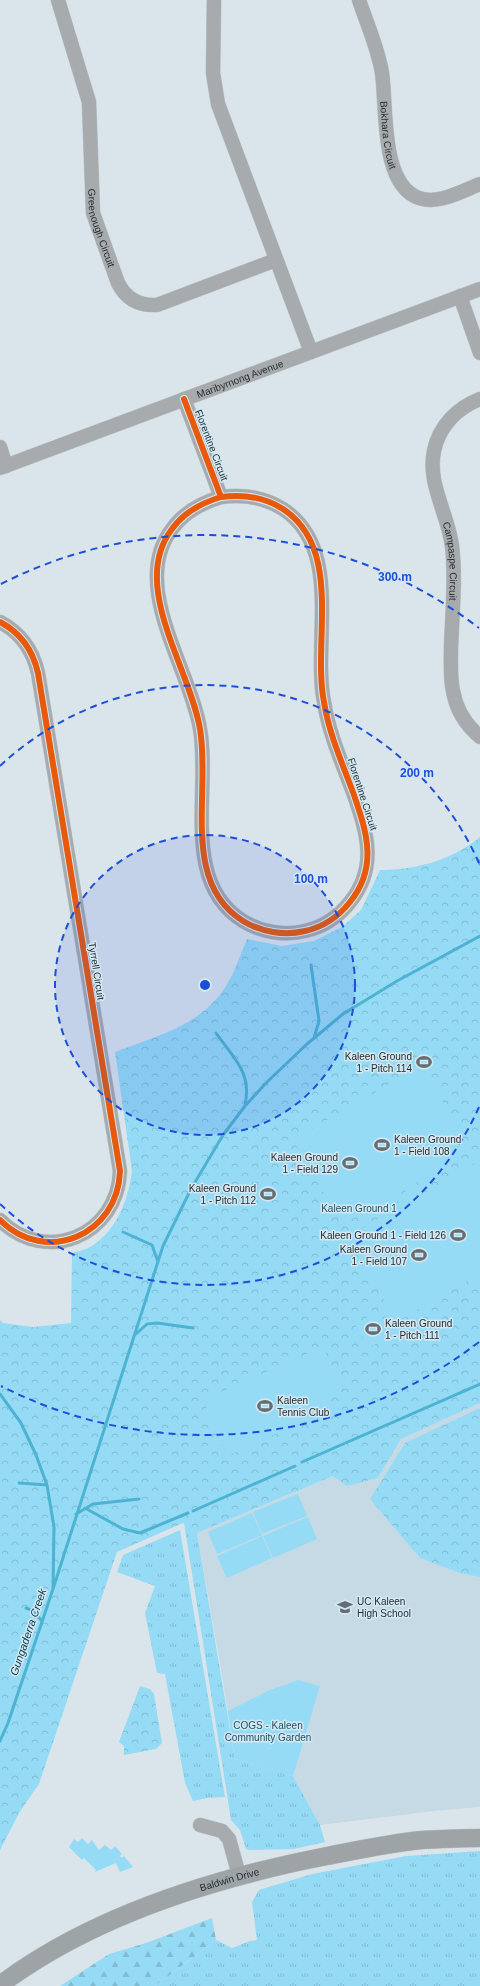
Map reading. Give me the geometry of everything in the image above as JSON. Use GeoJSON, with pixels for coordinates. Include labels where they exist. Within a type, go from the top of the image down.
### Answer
{"type":"FeatureCollection","features":[{"type":"Feature","properties":{"kind":"main road","name":"Baldwin Drive"},"geometry":{"type":"LineString","coordinates":[[0,1985],[67,1943],[128,1912],[239,1875],[331,1855],[422,1840],[480,1838]]}},
{"type":"Feature","properties":{"kind":"street","name":"Greenough Circuit"},"geometry":{"type":"LineString","coordinates":[[58,0],[89,102],[93,213],[118,283],[124,293],[139,303],[157,305],[276,260]]}},
{"type":"Feature","properties":{"kind":"street"},"geometry":{"type":"LineString","coordinates":[[214,0],[213,73],[218,104],[311,352]]}},
{"type":"Feature","properties":{"kind":"street","name":"Bokhara Circuit"},"geometry":{"type":"LineString","coordinates":[[359,0],[379,61],[387,137],[393,165],[401,184],[413,196],[430,200],[442,198],[480,184]]}},
{"type":"Feature","properties":{"kind":"street","name":"Maribyrnong Avenue"},"geometry":{"type":"LineString","coordinates":[[3,467],[480,289]]}},
{"type":"Feature","properties":{"kind":"street"},"geometry":{"type":"LineString","coordinates":[[460,296],[480,353]]}},
{"type":"Feature","properties":{"kind":"street","name":"Florentine Circuit"},"geometry":{"type":"LineString","coordinates":[[184,399],[221,497]]}},
{"type":"Feature","properties":{"kind":"street","name":"Campaspe Circuit"},"geometry":{"type":"LineString","coordinates":[[480,399],[463,407],[444,426],[434,450],[432,467],[435,484],[450,534],[453,556],[451,672],[453,692],[464,719],[480,737]]}},
{"type":"Feature","properties":{"kind":"street"},"geometry":{"type":"LineString","coordinates":[[0,447],[3,467]]}},
{"type":"Feature","properties":{"kind":"street","name":"Florentine Circuit"},"geometry":{"type":"LineString","coordinates":[[240,496],[255,498],[269,502],[286,511],[306,532],[318,558],[320,577],[321,680],[323,702],[364,824],[368,853],[364,877],[353,899],[332,919],[305,931],[285,933],[270,932],[256,928],[239,919],[218,898],[209,880],[205,866],[200,727],[195,706],[160,605],[155,578],[160,550],[174,526],[195,508],[221,497],[240,496]]}},
{"type":"Feature","properties":{"kind":"street","name":"Tyrrell Circuit"},"geometry":{"type":"LineString","coordinates":[[0,622],[12,630],[24,642],[33,657],[38,673],[120,1171],[116,1197],[107,1213],[95,1226],[80,1235],[63,1241],[37,1241],[20,1235],[0,1220]]}},
{"type":"Feature","properties":{"kind":"street"},"geometry":{"type":"LineString","coordinates":[[200,1825],[222,1831],[229,1839],[239,1875]]}},
{"type":"Feature","properties":{"kind":"shaded area","name":"UC Kaleen High School"},"geometry":{"type":"Polygon","coordinates":[[[480,1403],[480,1807],[320,1825],[293,1776],[235,1759],[197,1533],[333,1476],[378,1478],[401,1439],[480,1403]]]}},
{"type":"Feature","properties":{"kind":"green space","name":"Kaleen Ground 1"},"geometry":{"type":"Polygon","coordinates":[[[480,837],[480,1403],[401,1439],[378,1478],[347,1486],[333,1476],[197,1533],[183,1523],[117,1552],[39,1784],[19,1813],[0,1850],[0,1320],[3,1323],[33,1327],[71,1323],[72,1253],[88,1248],[99,1240],[114,1224],[120,1214],[128,1193],[132,1171],[115,1052],[162,1035],[191,1020],[204,1011],[216,1000],[229,981],[247,939],[282,946],[314,941],[342,927],[361,910],[380,870],[393,870],[420,866],[446,858],[458,852],[480,837]]]}},
{"type":"Feature","properties":{"kind":"green space","name":"Kaleen Ground 1 - Field 108"},"geometry":{"type":"Polygon","coordinates":[[[428,1050],[436,1063],[425,1071],[471,1151],[342,1225],[293,1140],[416,1069],[411,1060],[428,1050]]]}},
{"type":"Feature","properties":{"kind":"green space","name":"Kaleen Ground 1 - Field 107"},"geometry":{"type":"Polygon","coordinates":[[[480,1161],[480,1274],[396,1322],[348,1236],[480,1161]]]}},
{"type":"Feature","properties":{"kind":"green space","name":"Kaleen Ground 1 - Pitch 112"},"geometry":{"type":"Polygon","coordinates":[[[271,1183],[278,1196],[264,1204],[257,1191],[271,1183]]]}},
{"type":"Feature","properties":{"kind":"green space"},"geometry":{"type":"Polygon","coordinates":[[[415,1186],[417,1190],[368,1218],[366,1215],[415,1186]]]}},
{"type":"Feature","properties":{"kind":"green space","name":"Kaleen Ground 1 - Pitch 111"},"geometry":{"type":"Polygon","coordinates":[[[377,1311],[392,1333],[369,1348],[355,1325],[377,1311]]]}},
{"type":"Feature","properties":{"kind":"green space","name":"Kaleen Tennis Club"},"geometry":{"type":"Polygon","coordinates":[[[323,1347],[341,1387],[321,1396],[327,1411],[227,1456],[203,1400],[323,1347]]]}},
{"type":"Feature","properties":{"kind":"green space"},"geometry":{"type":"Polygon","coordinates":[[[480,1408],[480,1577],[460,1573],[420,1558],[370,1499],[405,1443],[480,1408]]]}},
{"type":"Feature","properties":{"kind":"green space"},"geometry":{"type":"Polygon","coordinates":[[[298,1494],[307,1516],[262,1534],[253,1512],[298,1494]]]}},
{"type":"Feature","properties":{"kind":"green space"},"geometry":{"type":"Polygon","coordinates":[[[252,1513],[262,1535],[217,1554],[208,1532],[252,1513]]]}},
{"type":"Feature","properties":{"kind":"green space"},"geometry":{"type":"Polygon","coordinates":[[[308,1517],[317,1539],[273,1558],[263,1536],[308,1517]]]}},
{"type":"Feature","properties":{"kind":"green space"},"geometry":{"type":"Polygon","coordinates":[[[184,1523],[197,1533],[235,1759],[293,1776],[320,1825],[325,1842],[294,1849],[249,1850],[246,1849],[240,1830],[231,1820],[184,1523]]]}},
{"type":"Feature","properties":{"kind":"green space"},"geometry":{"type":"Polygon","coordinates":[[[180,1530],[225,1797],[207,1798],[193,1801],[185,1783],[165,1674],[157,1673],[145,1613],[155,1586],[117,1572],[123,1555],[180,1530]]]}},
{"type":"Feature","properties":{"kind":"green space"},"geometry":{"type":"Polygon","coordinates":[[[262,1536],[272,1558],[227,1578],[217,1556],[262,1536]]]}},
{"type":"Feature","properties":{"kind":"green space","name":"COGS - Kaleen Community Garden"},"geometry":{"type":"Polygon","coordinates":[[[298,1680],[320,1686],[293,1776],[235,1759],[228,1711],[270,1690],[298,1680]]]}},
{"type":"Feature","properties":{"kind":"green space"},"geometry":{"type":"Polygon","coordinates":[[[140,1686],[150,1689],[154,1694],[162,1743],[156,1749],[124,1755],[124,1746],[119,1742],[140,1686]]]}},
{"type":"Feature","properties":{"kind":"green space"},"geometry":{"type":"Polygon","coordinates":[[[82,1838],[88,1844],[92,1840],[99,1850],[105,1845],[111,1850],[115,1846],[122,1854],[120,1856],[122,1858],[124,1856],[133,1867],[120,1872],[116,1863],[95,1872],[96,1870],[84,1858],[82,1860],[69,1847],[74,1839],[78,1842],[82,1838]]]}},
{"type":"Feature","properties":{"kind":"green space"},"geometry":{"type":"Polygon","coordinates":[[[480,1851],[480,1986],[155,1986],[216,1940],[232,1948],[257,1940],[252,1902],[259,1890],[312,1874],[406,1856],[480,1851]]]}},
{"type":"Feature","properties":{"kind":"green space"},"geometry":{"type":"Polygon","coordinates":[[[212,1918],[216,1940],[155,1986],[60,1986],[109,1954],[146,1943],[212,1918]]]}},
{"type":"Feature","properties":{"kind":"waterway"},"geometry":{"type":"LineString","coordinates":[[478,860],[480,864]]}},
{"type":"Feature","properties":{"kind":"waterway"},"geometry":{"type":"LineString","coordinates":[[53,1589],[163,1246],[191,1189],[223,1135],[245,1106],[267,1082],[307,1044],[343,1014],[397,981],[480,936]]}},
{"type":"Feature","properties":{"kind":"waterway"},"geometry":{"type":"LineString","coordinates":[[311,965],[319,1021],[314,1038]]}},
{"type":"Feature","properties":{"kind":"waterway"},"geometry":{"type":"LineString","coordinates":[[216,1033],[240,1066],[244,1075],[247,1093],[245,1105]]}},
{"type":"Feature","properties":{"kind":"waterway"},"geometry":{"type":"LineString","coordinates":[[123,1232],[152,1245],[158,1262]]}},
{"type":"Feature","properties":{"kind":"waterway"},"geometry":{"type":"LineString","coordinates":[[136,1334],[147,1324],[157,1323],[193,1328]]}},
{"type":"Feature","properties":{"kind":"waterway"},"geometry":{"type":"LineString","coordinates":[[302,1462],[480,1384]]}},
{"type":"Feature","properties":{"kind":"waterway","name":"Gungaderra Creek"},"geometry":{"type":"LineString","coordinates":[[0,1394],[21,1423],[36,1455],[47,1485],[54,1527],[53,1589],[8,1723],[0,1741]]}},
{"type":"Feature","properties":{"kind":"waterway"},"geometry":{"type":"LineString","coordinates":[[193,1511],[295,1466]]}},
{"type":"Feature","properties":{"kind":"waterway"},"geometry":{"type":"LineString","coordinates":[[19,1483],[47,1485]]}},
{"type":"Feature","properties":{"kind":"waterway"},"geometry":{"type":"LineString","coordinates":[[76,1514],[93,1504],[139,1499]]}},
{"type":"Feature","properties":{"kind":"waterway"},"geometry":{"type":"LineString","coordinates":[[85,1508],[123,1529],[140,1533],[188,1513]]}},
{"type":"Feature","properties":{"kind":"waterway"},"geometry":{"type":"LineString","coordinates":[[26,1608],[33,1611],[42,1621]]}},
{"type":"Feature","properties":{"kind":"cycle path"},"geometry":{"type":"LineString","coordinates":[[184,399],[221,497],[253,497],[283,509],[302,526],[313,548],[320,572],[322,598],[321,678],[324,702],[333,738],[363,823],[366,836],[367,863],[359,889],[346,907],[324,924],[305,931],[289,933],[273,932],[257,928],[243,921],[224,904],[211,883],[205,859],[202,834],[202,753],[200,729],[194,705],[166,627],[159,601],[157,575],[160,551],[172,529],[182,518],[194,509],[221,497]]}},
{"type":"Feature","properties":{"kind":"cycle path"},"geometry":{"type":"LineString","coordinates":[[0,622],[7,626],[25,643],[33,657],[38,673],[120,1171],[116,1193],[107,1212],[93,1227],[76,1237],[58,1242],[38,1241],[18,1234],[0,1220]]}},
{"type":"Feature","properties":{"kind":"place","name":"Kaleen Ground 1 - Pitch 114"},"geometry":{"type":"Point","coordinates":[424,1062]}},
{"type":"Feature","properties":{"kind":"place","name":"Kaleen Ground 1 - Field 108"},"geometry":{"type":"Point","coordinates":[382,1145]}},
{"type":"Feature","properties":{"kind":"place","name":"Kaleen Ground 1 - Field 129"},"geometry":{"type":"Point","coordinates":[350,1163]}},
{"type":"Feature","properties":{"kind":"place","name":"Kaleen Ground 1 - Pitch 112"},"geometry":{"type":"Point","coordinates":[268,1194]}},
{"type":"Feature","properties":{"kind":"place","name":"Kaleen Ground 1 - Field 126"},"geometry":{"type":"Point","coordinates":[458,1235]}},
{"type":"Feature","properties":{"kind":"place","name":"Kaleen Ground 1 - Field 107"},"geometry":{"type":"Point","coordinates":[419,1255]}},
{"type":"Feature","properties":{"kind":"place","name":"Kaleen Ground 1 - Pitch 111"},"geometry":{"type":"Point","coordinates":[373,1329]}},
{"type":"Feature","properties":{"kind":"place","name":"Kaleen Tennis Club"},"geometry":{"type":"Point","coordinates":[265,1406]}},
{"type":"Feature","properties":{"kind":"place","name":"UC Kaleen High School"},"geometry":{"type":"Point","coordinates":[345,1607]}}]}
